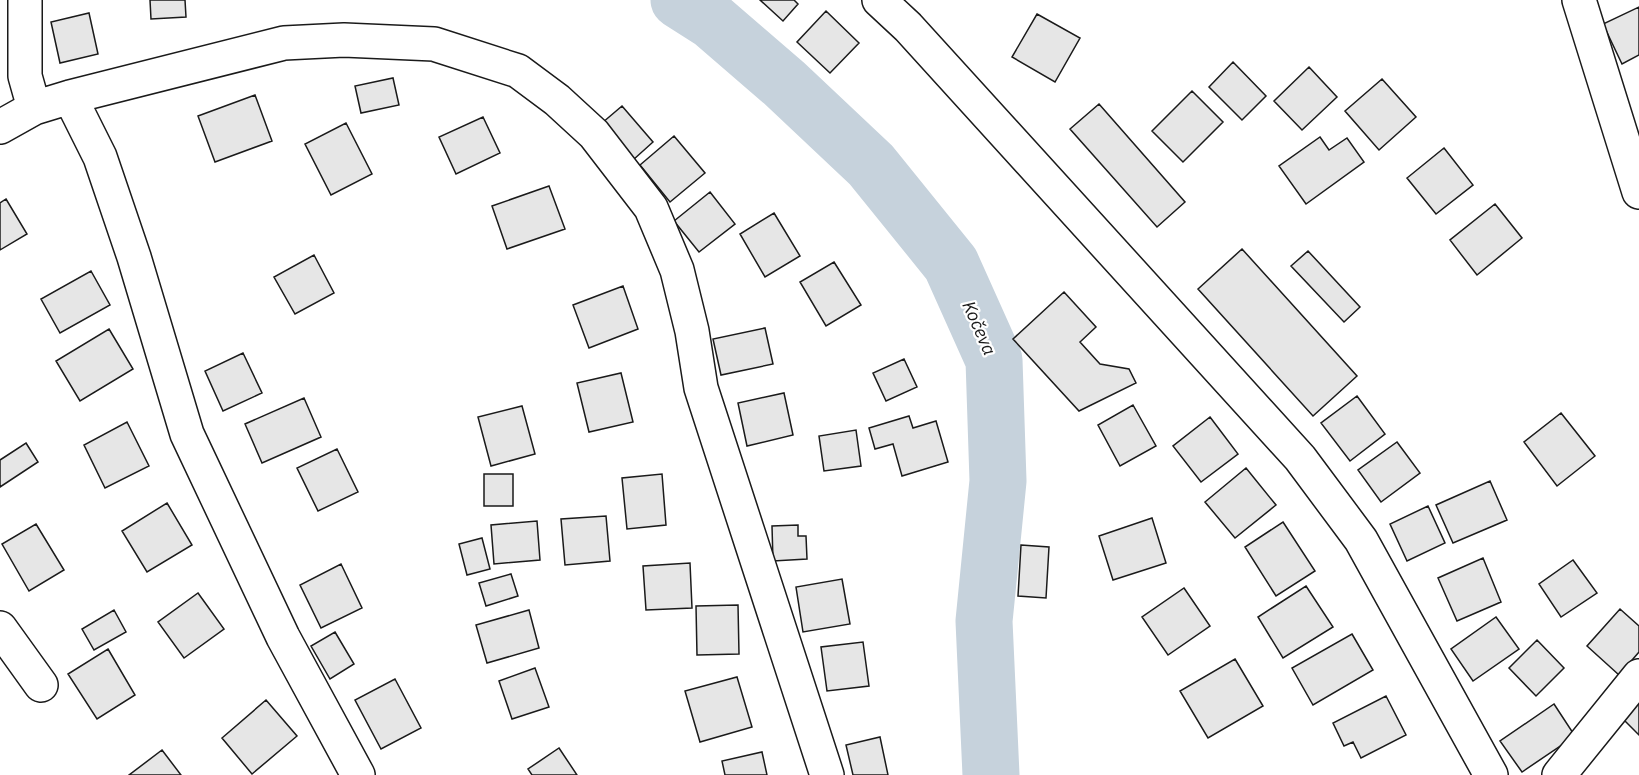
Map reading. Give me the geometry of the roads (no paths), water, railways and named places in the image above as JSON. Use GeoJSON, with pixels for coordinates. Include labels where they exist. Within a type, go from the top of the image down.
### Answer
{"type":"FeatureCollection","features":[{"type":"Feature","properties":{"kind":"street"},"geometry":{"type":"LineString","coordinates":[[26,0],[25,76],[34,108]]}},
{"type":"Feature","properties":{"kind":"street"},"geometry":{"type":"LineString","coordinates":[[879,0],[908,27],[1300,458],[1361,540],[1491,775]]}},
{"type":"Feature","properties":{"kind":"street"},"geometry":{"type":"LineString","coordinates":[[1579,0],[1639,192]]}},
{"type":"Feature","properties":{"kind":"street"},"geometry":{"type":"LineString","coordinates":[[0,127],[34,108],[70,97],[284,43],[344,40],[434,44],[518,70],[557,100],[594,134],[651,208],[677,270],[693,331],[701,388],[827,775]]}},
{"type":"Feature","properties":{"kind":"street"},"geometry":{"type":"LineString","coordinates":[[70,97],[100,157],[186,434],[283,638],[358,775]]}},
{"type":"Feature","properties":{"kind":"street"},"geometry":{"type":"LineString","coordinates":[[0,628],[41,685]]}},
{"type":"Feature","properties":{"kind":"street"},"geometry":{"type":"LineString","coordinates":[[1559,775],[1639,676]]}},
{"type":"Feature","properties":{"kind":"waterway","name":"Kočeva"},"geometry":{"type":"LineString","coordinates":[[679,0],[712,21],[784,83],[871,165],[951,264],[994,360],[998,481],[984,621],[991,775]]}}]}
